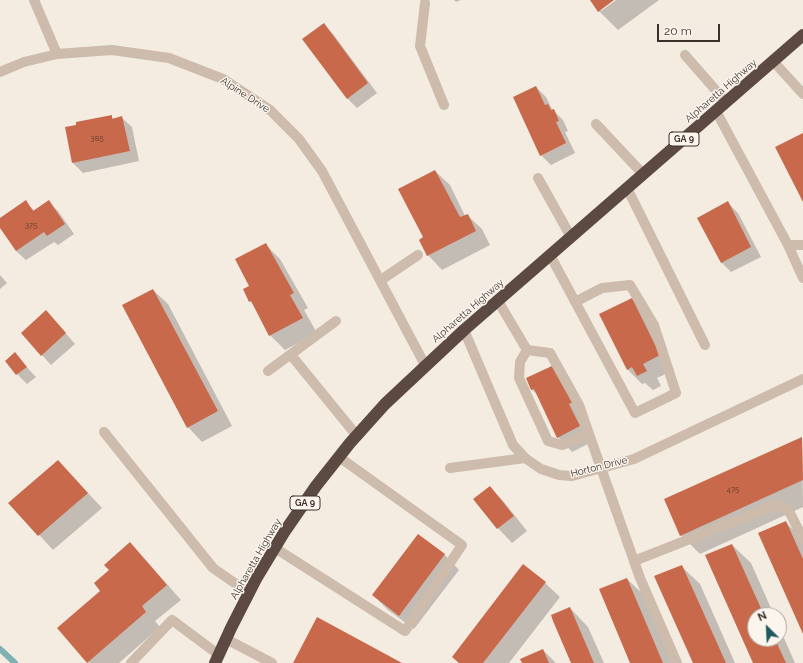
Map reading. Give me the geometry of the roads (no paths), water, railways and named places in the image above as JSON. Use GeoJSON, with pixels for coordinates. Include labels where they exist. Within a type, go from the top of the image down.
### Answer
{"type":"FeatureCollection","features":[{"type":"Feature","properties":{"kind":"highway","name":"Alpharetta Highway"},"geometry":{"type":"LineString","coordinates":[[217,659],[249,593],[274,548],[316,486],[385,404],[464,330],[803,35]]}},
{"type":"Feature","properties":{"kind":"street"},"geometry":{"type":"LineString","coordinates":[[34,0],[57,54]]}},
{"type":"Feature","properties":{"kind":"street"},"geometry":{"type":"LineString","coordinates":[[426,3],[420,46],[444,105]]}},
{"type":"Feature","properties":{"kind":"street","name":"Alpine Drive"},"geometry":{"type":"LineString","coordinates":[[0,72],[24,62],[57,54],[112,50],[169,58],[223,79],[270,110],[298,139],[322,171],[425,365]]}},
{"type":"Feature","properties":{"kind":"street"},"geometry":{"type":"LineString","coordinates":[[685,55],[726,102]]}},
{"type":"Feature","properties":{"kind":"street"},"geometry":{"type":"LineString","coordinates":[[774,60],[803,94]]}},
{"type":"Feature","properties":{"kind":"street"},"geometry":{"type":"LineString","coordinates":[[716,111],[788,245],[803,278]]}},
{"type":"Feature","properties":{"kind":"street"},"geometry":{"type":"LineString","coordinates":[[596,124],[643,174]]}},
{"type":"Feature","properties":{"kind":"street"},"geometry":{"type":"LineString","coordinates":[[538,178],[571,237]]}},
{"type":"Feature","properties":{"kind":"street"},"geometry":{"type":"LineString","coordinates":[[626,188],[705,345]]}},
{"type":"Feature","properties":{"kind":"street"},"geometry":{"type":"LineString","coordinates":[[788,245],[803,245]]}},
{"type":"Feature","properties":{"kind":"street"},"geometry":{"type":"LineString","coordinates":[[380,280],[418,255]]}},
{"type":"Feature","properties":{"kind":"street"},"geometry":{"type":"LineString","coordinates":[[550,255],[575,302],[635,413],[676,393],[654,326],[630,285],[602,288],[575,302]]}},
{"type":"Feature","properties":{"kind":"street"},"geometry":{"type":"LineString","coordinates":[[498,301],[528,350]]}},
{"type":"Feature","properties":{"kind":"street"},"geometry":{"type":"LineString","coordinates":[[268,371],[336,321]]}},
{"type":"Feature","properties":{"kind":"street","name":"Horton Drive"},"geometry":{"type":"LineString","coordinates":[[464,330],[513,445],[525,458],[541,469],[559,476],[572,476],[634,459],[803,379]]}},
{"type":"Feature","properties":{"kind":"street"},"geometry":{"type":"LineString","coordinates":[[528,350],[520,362],[519,378],[548,441],[562,445],[590,434]]}},
{"type":"Feature","properties":{"kind":"street"},"geometry":{"type":"LineString","coordinates":[[528,350],[550,353],[579,405],[634,561],[677,663]]}},
{"type":"Feature","properties":{"kind":"street"},"geometry":{"type":"LineString","coordinates":[[291,355],[357,436]]}},
{"type":"Feature","properties":{"kind":"street"},"geometry":{"type":"LineString","coordinates":[[104,432],[213,568],[249,593]]}},
{"type":"Feature","properties":{"kind":"street"},"geometry":{"type":"LineString","coordinates":[[274,548],[405,631],[462,545],[339,457]]}},
{"type":"Feature","properties":{"kind":"street"},"geometry":{"type":"LineString","coordinates":[[450,468],[525,458]]}},
{"type":"Feature","properties":{"kind":"street"},"geometry":{"type":"LineString","coordinates":[[634,561],[776,505],[784,507],[790,513],[803,539]]}},
{"type":"Feature","properties":{"kind":"street"},"geometry":{"type":"LineString","coordinates":[[131,663],[172,620],[217,659]]}},
{"type":"Feature","properties":{"kind":"street"},"geometry":{"type":"LineString","coordinates":[[226,640],[272,663]]}},
{"type":"Feature","properties":{"kind":"waterway"},"geometry":{"type":"LineString","coordinates":[[0,649],[15,663]]}}]}
